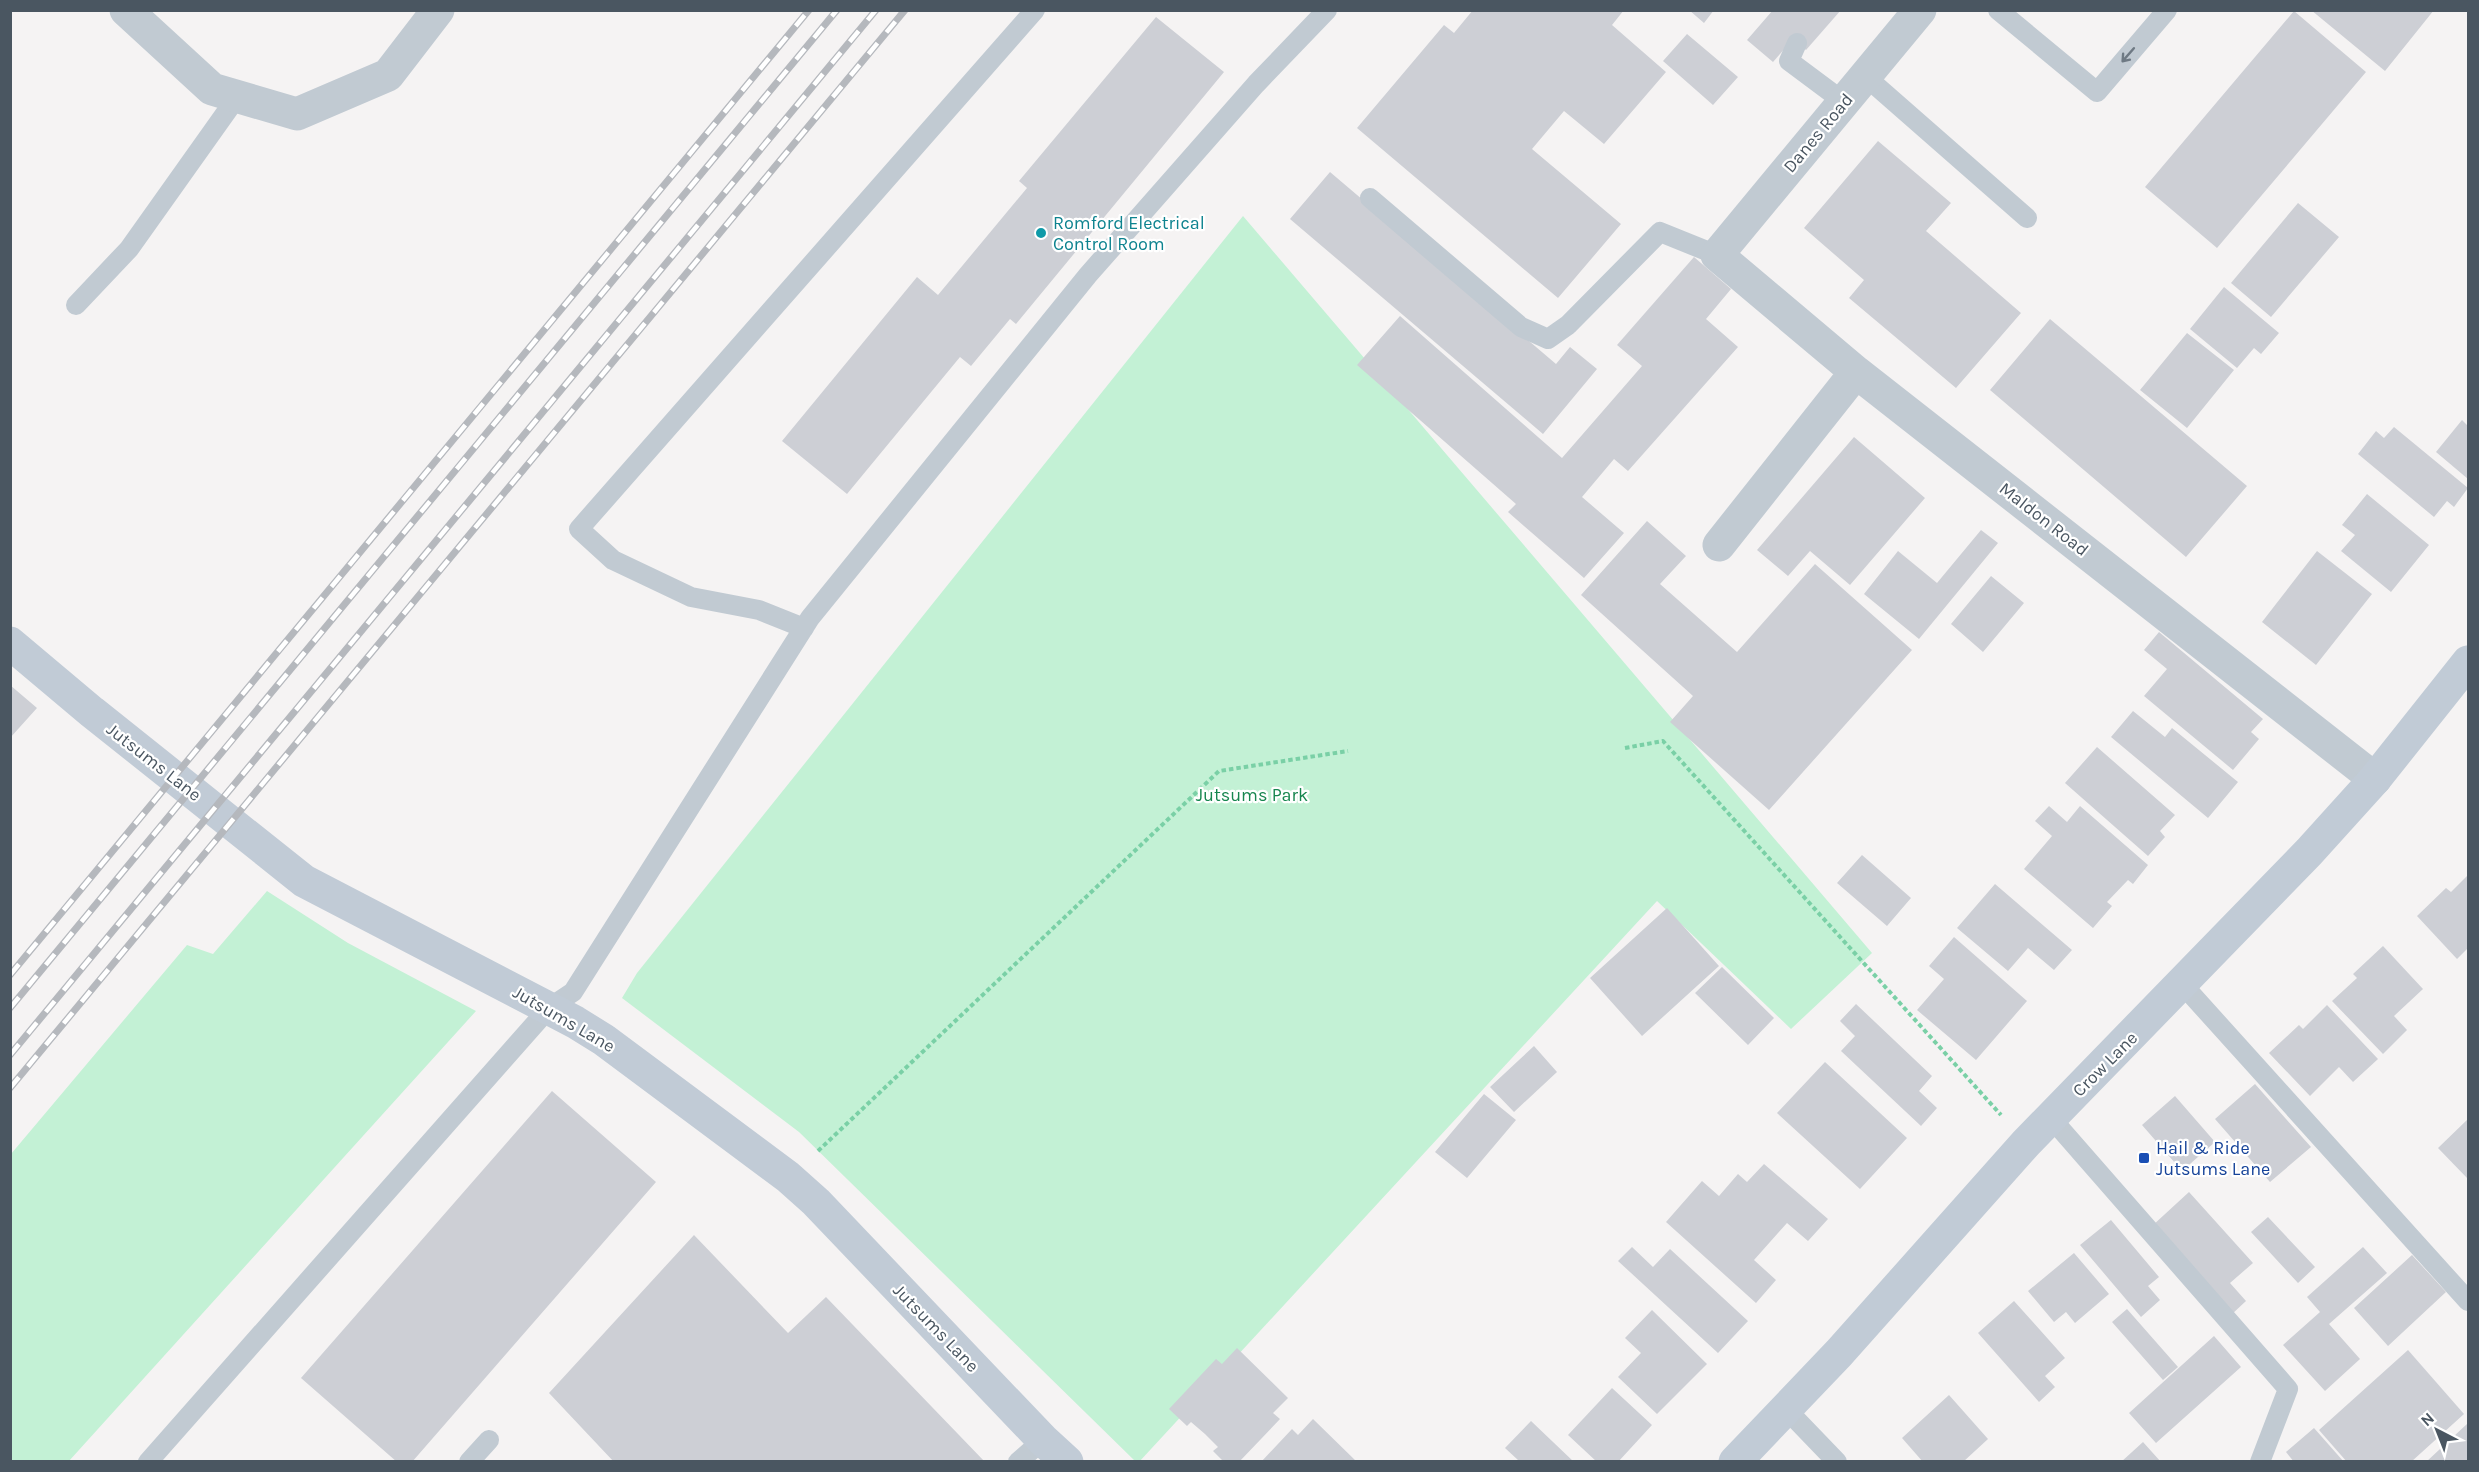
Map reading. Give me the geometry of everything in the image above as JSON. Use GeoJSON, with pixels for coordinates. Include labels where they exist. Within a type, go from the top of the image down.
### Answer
{"type":"FeatureCollection","features":[{"type":"Feature","properties":{"kind":"street"},"geometry":{"type":"LineString","coordinates":[[126,10],[212,89],[297,114],[388,75],[438,10]]}},
{"type":"Feature","properties":{"kind":"street","name":"Danes Road"},"geometry":{"type":"LineString","coordinates":[[1717,255],[1920,10]]}},
{"type":"Feature","properties":{"kind":"street","name":"Maldon Road"},"geometry":{"type":"LineString","coordinates":[[1717,255],[1856,372],[2375,779]]}},
{"type":"Feature","properties":{"kind":"street"},"geometry":{"type":"LineString","coordinates":[[1719,545],[1856,372]]}},
{"type":"Feature","properties":{"kind":"street","name":"Jutsums Lane"},"geometry":{"type":"LineString","coordinates":[[10,643],[92,712],[304,881],[549,1008],[604,1040],[788,1177],[824,1210],[1055,1451]]}},
{"type":"Feature","properties":{"kind":"street","name":"Crow Lane"},"geometry":{"type":"LineString","coordinates":[[1735,1461],[1786,1409],[2026,1143],[2183,985],[2375,779],[2469,662]]}},
{"type":"Feature","properties":{"kind":"lane"},"geometry":{"type":"LineString","coordinates":[[804,628],[759,610],[691,597],[614,560],[579,529],[1035,10]]}},
{"type":"Feature","properties":{"kind":"lane"},"geometry":{"type":"LineString","coordinates":[[148,1461],[549,1008],[573,992],[804,628],[1088,275],[1256,84],[1327,10]]}},
{"type":"Feature","properties":{"kind":"lane"},"geometry":{"type":"LineString","coordinates":[[1998,10],[2097,92],[2167,10]]}},
{"type":"Feature","properties":{"kind":"lane"},"geometry":{"type":"LineString","coordinates":[[1797,43],[1789,60],[1844,102]]}},
{"type":"Feature","properties":{"kind":"lane"},"geometry":{"type":"LineString","coordinates":[[1865,76],[2027,218]]}},
{"type":"Feature","properties":{"kind":"lane"},"geometry":{"type":"LineString","coordinates":[[76,305],[129,249],[237,97]]}},
{"type":"Feature","properties":{"kind":"lane"},"geometry":{"type":"LineString","coordinates":[[1370,198],[1521,327],[1548,339],[1568,325],[1660,232],[1717,255]]}},
{"type":"Feature","properties":{"kind":"lane"},"geometry":{"type":"LineString","coordinates":[[2183,985],[2469,1301]]}},
{"type":"Feature","properties":{"kind":"lane"},"geometry":{"type":"LineString","coordinates":[[2051,1118],[2288,1389],[2260,1461]]}},
{"type":"Feature","properties":{"kind":"lane"},"geometry":{"type":"LineString","coordinates":[[1786,1409],[1837,1461]]}},
{"type":"Feature","properties":{"kind":"lane"},"geometry":{"type":"LineString","coordinates":[[469,1461],[489,1440]]}},
{"type":"Feature","properties":{"kind":"lane"},"geometry":{"type":"LineString","coordinates":[[1018,1461],[1055,1451]]}},
{"type":"Feature","properties":{"kind":"path"},"geometry":{"type":"LineString","coordinates":[[1625,748],[1663,741],[2026,1143]]}},
{"type":"Feature","properties":{"kind":"path"},"geometry":{"type":"LineString","coordinates":[[818,1151],[1219,771],[1348,752]]}},
{"type":"Feature","properties":{"kind":"green space","name":"Jutsums Park"},"geometry":{"type":"Polygon","coordinates":[[[1243,216],[1872,953],[1791,1029],[1657,901],[1139,1462],[1135,1461],[799,1132],[622,998],[637,973],[1243,216]]]}},
{"type":"Feature","properties":{"kind":"green space"},"geometry":{"type":"Polygon","coordinates":[[[267,891],[348,943],[476,1011],[69,1461],[11,1461],[11,1154],[187,945],[213,954],[267,891]]]}},
{"type":"Feature","properties":{"kind":"building"},"geometry":{"type":"Polygon","coordinates":[[[1473,10],[1624,10],[1612,25],[1666,72],[1604,144],[1564,111],[1532,149],[1621,224],[1558,298],[1357,128],[1444,25],[1454,33],[1473,10]]]}},
{"type":"Feature","properties":{"kind":"building"},"geometry":{"type":"Polygon","coordinates":[[[1689,10],[1714,10],[1704,23],[1689,10]]]}},
{"type":"Feature","properties":{"kind":"building"},"geometry":{"type":"Polygon","coordinates":[[[1773,10],[1841,10],[1806,50],[1793,39],[1773,62],[1747,40],[1773,10]]]}},
{"type":"Feature","properties":{"kind":"building"},"geometry":{"type":"Polygon","coordinates":[[[2311,10],[2434,10],[2385,71],[2311,10]]]}},
{"type":"Feature","properties":{"kind":"building"},"geometry":{"type":"Polygon","coordinates":[[[2294,11],[2366,72],[2217,248],[2145,187],[2294,11]]]}},
{"type":"Feature","properties":{"kind":"building","name":"Romford Electrical Control Room"},"geometry":{"type":"Polygon","coordinates":[[[1156,17],[1224,72],[1016,324],[1010,319],[971,366],[960,357],[847,494],[782,441],[917,277],[938,295],[1027,188],[1019,181],[1156,17]]]}},
{"type":"Feature","properties":{"kind":"building"},"geometry":{"type":"Polygon","coordinates":[[[1687,34],[1738,77],[1713,105],[1663,61],[1687,34]]]}},
{"type":"Feature","properties":{"kind":"building"},"geometry":{"type":"Polygon","coordinates":[[[1878,141],[1951,203],[1926,231],[2021,313],[1956,388],[1849,298],[1864,280],[1804,228],[1878,141]]]}},
{"type":"Feature","properties":{"kind":"building"},"geometry":{"type":"Polygon","coordinates":[[[1330,172],[1556,364],[1570,347],[1597,369],[1543,434],[1290,219],[1330,172]]]}},
{"type":"Feature","properties":{"kind":"building"},"geometry":{"type":"Polygon","coordinates":[[[2298,203],[2339,237],[2271,317],[2231,283],[2298,203]]]}},
{"type":"Feature","properties":{"kind":"building"},"geometry":{"type":"Polygon","coordinates":[[[1694,257],[1731,289],[1706,319],[1738,347],[1628,471],[1614,459],[1582,497],[1624,533],[1584,578],[1508,512],[1516,504],[1357,365],[1400,316],[1562,458],[1642,366],[1617,345],[1694,257]]]}},
{"type":"Feature","properties":{"kind":"building"},"geometry":{"type":"Polygon","coordinates":[[[2224,287],[2279,333],[2261,354],[2254,348],[2237,368],[2190,329],[2224,287]]]}},
{"type":"Feature","properties":{"kind":"building"},"geometry":{"type":"Polygon","coordinates":[[[2050,319],[2247,486],[2186,557],[1990,390],[2050,319]]]}},
{"type":"Feature","properties":{"kind":"building"},"geometry":{"type":"Polygon","coordinates":[[[2187,333],[2234,370],[2187,428],[2140,390],[2187,333]]]}},
{"type":"Feature","properties":{"kind":"building"},"geometry":{"type":"Polygon","coordinates":[[[2462,420],[2468,426],[2468,479],[2436,452],[2462,420]]]}},
{"type":"Feature","properties":{"kind":"building"},"geometry":{"type":"Polygon","coordinates":[[[2394,427],[2468,488],[2454,507],[2447,501],[2434,517],[2358,454],[2376,431],[2384,438],[2394,427]]]}},
{"type":"Feature","properties":{"kind":"building"},"geometry":{"type":"Polygon","coordinates":[[[1854,437],[1925,498],[1850,585],[1810,551],[1788,576],[1757,550],[1854,437]]]}},
{"type":"Feature","properties":{"kind":"building"},"geometry":{"type":"Polygon","coordinates":[[[2367,494],[2429,545],[2391,592],[2341,551],[2355,535],[2342,525],[2367,494]]]}},
{"type":"Feature","properties":{"kind":"building"},"geometry":{"type":"Polygon","coordinates":[[[1647,521],[1686,556],[1660,584],[1737,652],[1815,564],[1912,650],[1769,810],[1670,722],[1693,696],[1581,595],[1647,521]]]}},
{"type":"Feature","properties":{"kind":"building"},"geometry":{"type":"Polygon","coordinates":[[[1981,530],[1998,543],[1919,639],[1864,594],[1898,551],[1937,583],[1981,530]]]}},
{"type":"Feature","properties":{"kind":"building"},"geometry":{"type":"Polygon","coordinates":[[[2317,551],[2372,594],[2316,665],[2262,622],[2317,551]]]}},
{"type":"Feature","properties":{"kind":"building"},"geometry":{"type":"Polygon","coordinates":[[[1991,576],[2024,603],[1983,652],[1951,624],[1991,576]]]}},
{"type":"Feature","properties":{"kind":"building"},"geometry":{"type":"Polygon","coordinates":[[[2159,632],[2263,719],[2251,732],[2259,739],[2233,770],[2144,696],[2167,669],[2144,650],[2159,632]]]}},
{"type":"Feature","properties":{"kind":"building"},"geometry":{"type":"Polygon","coordinates":[[[10,685],[37,708],[10,738],[10,685]]]}},
{"type":"Feature","properties":{"kind":"building"},"geometry":{"type":"Polygon","coordinates":[[[2133,711],[2165,737],[2172,728],[2238,782],[2208,818],[2111,737],[2133,711]]]}},
{"type":"Feature","properties":{"kind":"building"},"geometry":{"type":"Polygon","coordinates":[[[2097,747],[2175,815],[2160,831],[2165,837],[2148,856],[2065,783],[2097,747]]]}},
{"type":"Feature","properties":{"kind":"building"},"geometry":{"type":"Polygon","coordinates":[[[2049,806],[2067,822],[2080,806],[2148,865],[2133,884],[2128,880],[2107,902],[2112,906],[2093,928],[2024,869],[2052,836],[2035,821],[2049,806]]]}},
{"type":"Feature","properties":{"kind":"building"},"geometry":{"type":"Polygon","coordinates":[[[1862,855],[1911,898],[1887,926],[1837,883],[1862,855]]]}},
{"type":"Feature","properties":{"kind":"building"},"geometry":{"type":"Polygon","coordinates":[[[2468,875],[2468,948],[2457,959],[2417,916],[2446,888],[2451,892],[2468,875]]]}},
{"type":"Feature","properties":{"kind":"building"},"geometry":{"type":"Polygon","coordinates":[[[1995,884],[2072,950],[2054,970],[2028,948],[2008,971],[1957,928],[1995,884]]]}},
{"type":"Feature","properties":{"kind":"building"},"geometry":{"type":"Polygon","coordinates":[[[1667,908],[1719,966],[1642,1036],[1590,978],[1667,908]]]}},
{"type":"Feature","properties":{"kind":"building"},"geometry":{"type":"Polygon","coordinates":[[[1954,937],[2027,1001],[1976,1060],[1917,1010],[1944,979],[1929,966],[1954,937]]]}},
{"type":"Feature","properties":{"kind":"building"},"geometry":{"type":"Polygon","coordinates":[[[2383,946],[2423,989],[2394,1016],[2407,1030],[2383,1054],[2332,1001],[2357,978],[2353,974],[2383,946]]]}},
{"type":"Feature","properties":{"kind":"building"},"geometry":{"type":"Polygon","coordinates":[[[1722,967],[1774,1018],[1748,1045],[1695,993],[1722,967]]]}},
{"type":"Feature","properties":{"kind":"building"},"geometry":{"type":"Polygon","coordinates":[[[1856,1004],[1932,1076],[1919,1091],[1937,1108],[1921,1126],[1841,1051],[1855,1036],[1840,1021],[1856,1004]]]}},
{"type":"Feature","properties":{"kind":"building"},"geometry":{"type":"Polygon","coordinates":[[[2327,1005],[2378,1059],[2353,1082],[2339,1067],[2310,1096],[2269,1053],[2299,1025],[2303,1029],[2327,1005]]]}},
{"type":"Feature","properties":{"kind":"building"},"geometry":{"type":"Polygon","coordinates":[[[1534,1046],[1557,1072],[1514,1112],[1490,1087],[1534,1046]]]}},
{"type":"Feature","properties":{"kind":"building"},"geometry":{"type":"Polygon","coordinates":[[[1825,1062],[1907,1138],[1860,1189],[1777,1113],[1825,1062]]]}},
{"type":"Feature","properties":{"kind":"building"},"geometry":{"type":"Polygon","coordinates":[[[2255,1084],[2311,1147],[2270,1182],[2215,1119],[2255,1084]]]}},
{"type":"Feature","properties":{"kind":"building"},"geometry":{"type":"Polygon","coordinates":[[[552,1091],[656,1182],[412,1462],[397,1462],[301,1378],[552,1091]]]}},
{"type":"Feature","properties":{"kind":"building"},"geometry":{"type":"Polygon","coordinates":[[[1484,1094],[1516,1120],[1467,1178],[1435,1152],[1484,1094]]]}},
{"type":"Feature","properties":{"kind":"building"},"geometry":{"type":"Polygon","coordinates":[[[2175,1096],[2215,1142],[2182,1171],[2142,1125],[2175,1096]]]}},
{"type":"Feature","properties":{"kind":"building"},"geometry":{"type":"Polygon","coordinates":[[[2468,1119],[2468,1176],[2467,1178],[2438,1148],[2468,1119]]]}},
{"type":"Feature","properties":{"kind":"building"},"geometry":{"type":"Polygon","coordinates":[[[1764,1164],[1828,1219],[1808,1241],[1787,1223],[1754,1260],[1776,1280],[1756,1303],[1666,1222],[1702,1181],[1719,1196],[1738,1174],[1747,1182],[1764,1164]]]}},
{"type":"Feature","properties":{"kind":"building"},"geometry":{"type":"Polygon","coordinates":[[[2189,1192],[2253,1263],[2230,1283],[2246,1301],[2231,1315],[2152,1226],[2189,1192]]]}},
{"type":"Feature","properties":{"kind":"building"},"geometry":{"type":"Polygon","coordinates":[[[2268,1217],[2315,1267],[2298,1283],[2251,1232],[2268,1217]]]}},
{"type":"Feature","properties":{"kind":"building"},"geometry":{"type":"Polygon","coordinates":[[[2111,1220],[2159,1277],[2148,1286],[2160,1300],[2141,1317],[2080,1245],[2111,1220]]]}},
{"type":"Feature","properties":{"kind":"building"},"geometry":{"type":"Polygon","coordinates":[[[694,1235],[788,1333],[826,1297],[985,1462],[614,1462],[549,1393],[694,1235]]]}},
{"type":"Feature","properties":{"kind":"building"},"geometry":{"type":"Polygon","coordinates":[[[1632,1247],[1653,1267],[1670,1249],[1748,1321],[1718,1353],[1618,1261],[1632,1247]]]}},
{"type":"Feature","properties":{"kind":"building"},"geometry":{"type":"Polygon","coordinates":[[[2363,1247],[2387,1273],[2329,1324],[2360,1359],[2325,1391],[2283,1345],[2320,1312],[2307,1297],[2363,1247]]]}},
{"type":"Feature","properties":{"kind":"building"},"geometry":{"type":"Polygon","coordinates":[[[2074,1253],[2109,1294],[2075,1323],[2066,1312],[2054,1322],[2028,1291],[2074,1253]]]}},
{"type":"Feature","properties":{"kind":"building"},"geometry":{"type":"Polygon","coordinates":[[[2412,1255],[2446,1292],[2388,1346],[2354,1308],[2412,1255]]]}},
{"type":"Feature","properties":{"kind":"building"},"geometry":{"type":"Polygon","coordinates":[[[2014,1301],[2065,1358],[2045,1376],[2055,1387],[2039,1402],[1978,1333],[2014,1301]]]}},
{"type":"Feature","properties":{"kind":"building"},"geometry":{"type":"Polygon","coordinates":[[[2127,1309],[2178,1367],[2163,1380],[2112,1322],[2127,1309]]]}},
{"type":"Feature","properties":{"kind":"building"},"geometry":{"type":"Polygon","coordinates":[[[1652,1310],[1707,1364],[1657,1414],[1618,1377],[1641,1353],[1625,1338],[1652,1310]]]}},
{"type":"Feature","properties":{"kind":"building"},"geometry":{"type":"Polygon","coordinates":[[[2214,1336],[2241,1367],[2156,1443],[2129,1413],[2214,1336]]]}},
{"type":"Feature","properties":{"kind":"building"},"geometry":{"type":"Polygon","coordinates":[[[1237,1348],[1288,1398],[1273,1413],[1280,1419],[1239,1462],[1224,1462],[1213,1451],[1218,1447],[1205,1434],[1191,1422],[1187,1426],[1169,1409],[1216,1359],[1222,1364],[1237,1348]]]}},
{"type":"Feature","properties":{"kind":"building"},"geometry":{"type":"Polygon","coordinates":[[[2408,1350],[2464,1414],[2411,1462],[2347,1462],[2319,1430],[2408,1350]]]}},
{"type":"Feature","properties":{"kind":"building"},"geometry":{"type":"Polygon","coordinates":[[[1612,1388],[1652,1425],[1618,1462],[1597,1462],[1568,1435],[1612,1388]]]}},
{"type":"Feature","properties":{"kind":"building"},"geometry":{"type":"Polygon","coordinates":[[[1949,1395],[1988,1439],[1963,1462],[1923,1462],[1902,1438],[1949,1395]]]}},
{"type":"Feature","properties":{"kind":"building"},"geometry":{"type":"Polygon","coordinates":[[[1313,1419],[1357,1462],[1261,1462],[1292,1429],[1298,1435],[1313,1419]]]}},
{"type":"Feature","properties":{"kind":"building"},"geometry":{"type":"Polygon","coordinates":[[[1531,1421],[1574,1462],[1516,1462],[1518,1460],[1505,1448],[1531,1421]]]}},
{"type":"Feature","properties":{"kind":"building"},"geometry":{"type":"Polygon","coordinates":[[[2467,1424],[2468,1462],[2426,1462],[2467,1424]]]}},
{"type":"Feature","properties":{"kind":"building"},"geometry":{"type":"Polygon","coordinates":[[[2314,1428],[2344,1462],[2294,1462],[2286,1452],[2314,1428]]]}},
{"type":"Feature","properties":{"kind":"building"},"geometry":{"type":"Polygon","coordinates":[[[2143,1442],[2161,1462],[2121,1462],[2143,1442]]]}},
{"type":"Feature","properties":{"kind":"railway"},"geometry":{"type":"LineString","coordinates":[[10,975],[809,10]]}},
{"type":"Feature","properties":{"kind":"railway"},"geometry":{"type":"LineString","coordinates":[[10,1008],[837,10]]}},
{"type":"Feature","properties":{"kind":"railway"},"geometry":{"type":"LineString","coordinates":[[10,1055],[876,10]]}},
{"type":"Feature","properties":{"kind":"railway"},"geometry":{"type":"LineString","coordinates":[[10,1088],[905,10]]}},
{"type":"Feature","properties":{"kind":"place","name":"Romford Electrical Control Room"},"geometry":{"type":"Point","coordinates":[1041,233]}},
{"type":"Feature","properties":{"kind":"place","name":"Hail & Ride Jutsums Lane"},"geometry":{"type":"Point","coordinates":[2144,1158]}}]}
